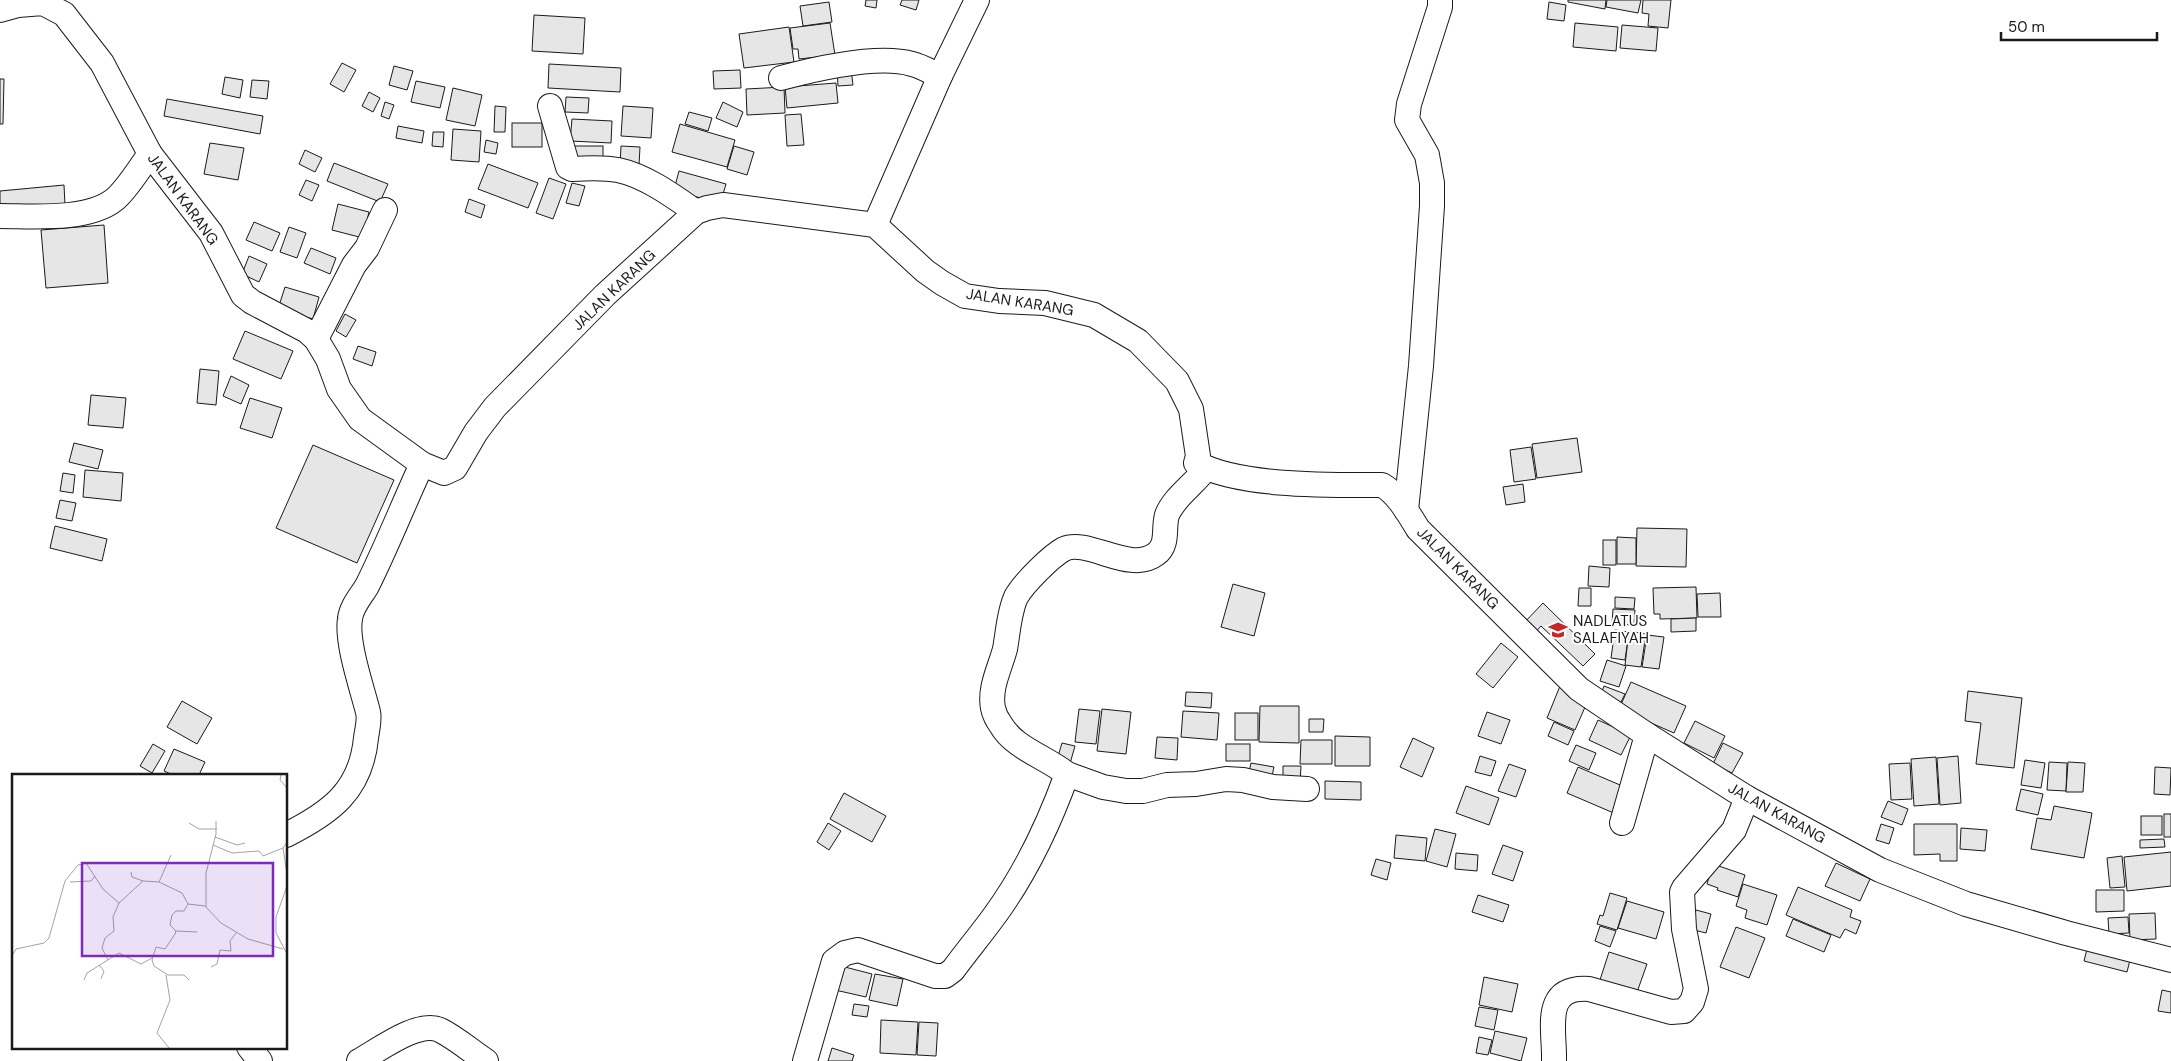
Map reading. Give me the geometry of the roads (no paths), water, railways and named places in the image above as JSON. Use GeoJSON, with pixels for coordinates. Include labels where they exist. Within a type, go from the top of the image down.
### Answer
{"type":"FeatureCollection","features":[{"type":"Feature","properties":{"kind":"street"},"geometry":{"type":"LineString","coordinates":[[875,226],[940,76],[977,0]]}},
{"type":"Feature","properties":{"kind":"street"},"geometry":{"type":"LineString","coordinates":[[1406,510],[1422,366],[1432,206],[1432,183],[1427,155],[1407,120],[1409,104],[1440,7],[1440,0]]}},
{"type":"Feature","properties":{"kind":"street","name":"JALAN KARANG"},"geometry":{"type":"LineString","coordinates":[[0,10],[18,4],[43,3],[64,14],[102,63],[150,154],[211,233],[242,295],[316,339],[328,359],[340,389],[360,419],[422,464],[444,473],[455,468],[476,432],[495,407],[605,295],[696,212],[722,205],[875,226],[925,271],[965,296],[999,301],[1045,304],[1094,315],[1138,341],[1177,381],[1187,398],[1192,409],[1198,456],[1196,463],[1206,468],[1233,475],[1312,484],[1382,485],[1390,490],[1418,529],[1579,689],[1647,735],[1747,798],[1880,870],[1966,904],[2066,933],[2171,960]]}},
{"type":"Feature","properties":{"kind":"street"},"geometry":{"type":"LineString","coordinates":[[781,78],[813,70],[882,61],[911,64],[940,76]]}},
{"type":"Feature","properties":{"kind":"street"},"geometry":{"type":"LineString","coordinates":[[550,106],[568,167],[572,169],[600,168],[619,170],[658,188],[696,212]]}},
{"type":"Feature","properties":{"kind":"street"},"geometry":{"type":"LineString","coordinates":[[0,216],[57,216],[98,210],[115,200],[150,154]]}},
{"type":"Feature","properties":{"kind":"street"},"geometry":{"type":"LineString","coordinates":[[316,339],[354,266],[367,248],[385,210]]}},
{"type":"Feature","properties":{"kind":"street"},"geometry":{"type":"LineString","coordinates":[[288,834],[312,822],[346,794],[358,776],[365,748],[369,715],[359,679],[350,620],[352,610],[367,586],[422,464]]}},
{"type":"Feature","properties":{"kind":"street"},"geometry":{"type":"LineString","coordinates":[[1206,468],[1172,505],[1167,516],[1164,542],[1155,555],[1141,560],[1081,548],[1064,549],[1028,580],[1016,598],[1004,652],[996,677],[993,709],[1001,726],[1012,741],[1052,762],[1067,774],[1102,787],[1126,791],[1142,791],[1167,785],[1196,784],[1226,779],[1243,780],[1273,788],[1307,789]]}},
{"type":"Feature","properties":{"kind":"street"},"geometry":{"type":"LineString","coordinates":[[1622,823],[1647,735]]}},
{"type":"Feature","properties":{"kind":"street"},"geometry":{"type":"LineString","coordinates":[[805,1061],[834,962],[845,953],[858,950],[935,976],[945,976],[953,970],[995,914],[1034,852],[1053,814],[1067,774]]}},
{"type":"Feature","properties":{"kind":"street"},"geometry":{"type":"LineString","coordinates":[[1554,1061],[1552,1014],[1558,1000],[1565,992],[1576,988],[1589,989],[1671,1012],[1684,1010],[1692,1002],[1696,990],[1684,929],[1682,892],[1734,830],[1747,798]]}},
{"type":"Feature","properties":{"kind":"street"},"geometry":{"type":"LineString","coordinates":[[359,1061],[414,1030],[427,1027],[440,1030],[486,1061]]}},
{"type":"Feature","properties":{"kind":"street"},"geometry":{"type":"LineString","coordinates":[[251,1048],[260,1061]]}},
{"type":"Feature","properties":{"kind":"place","name":"NADLATUS SALAFIYAH"},"geometry":{"type":"Point","coordinates":[1558,630]}}]}
